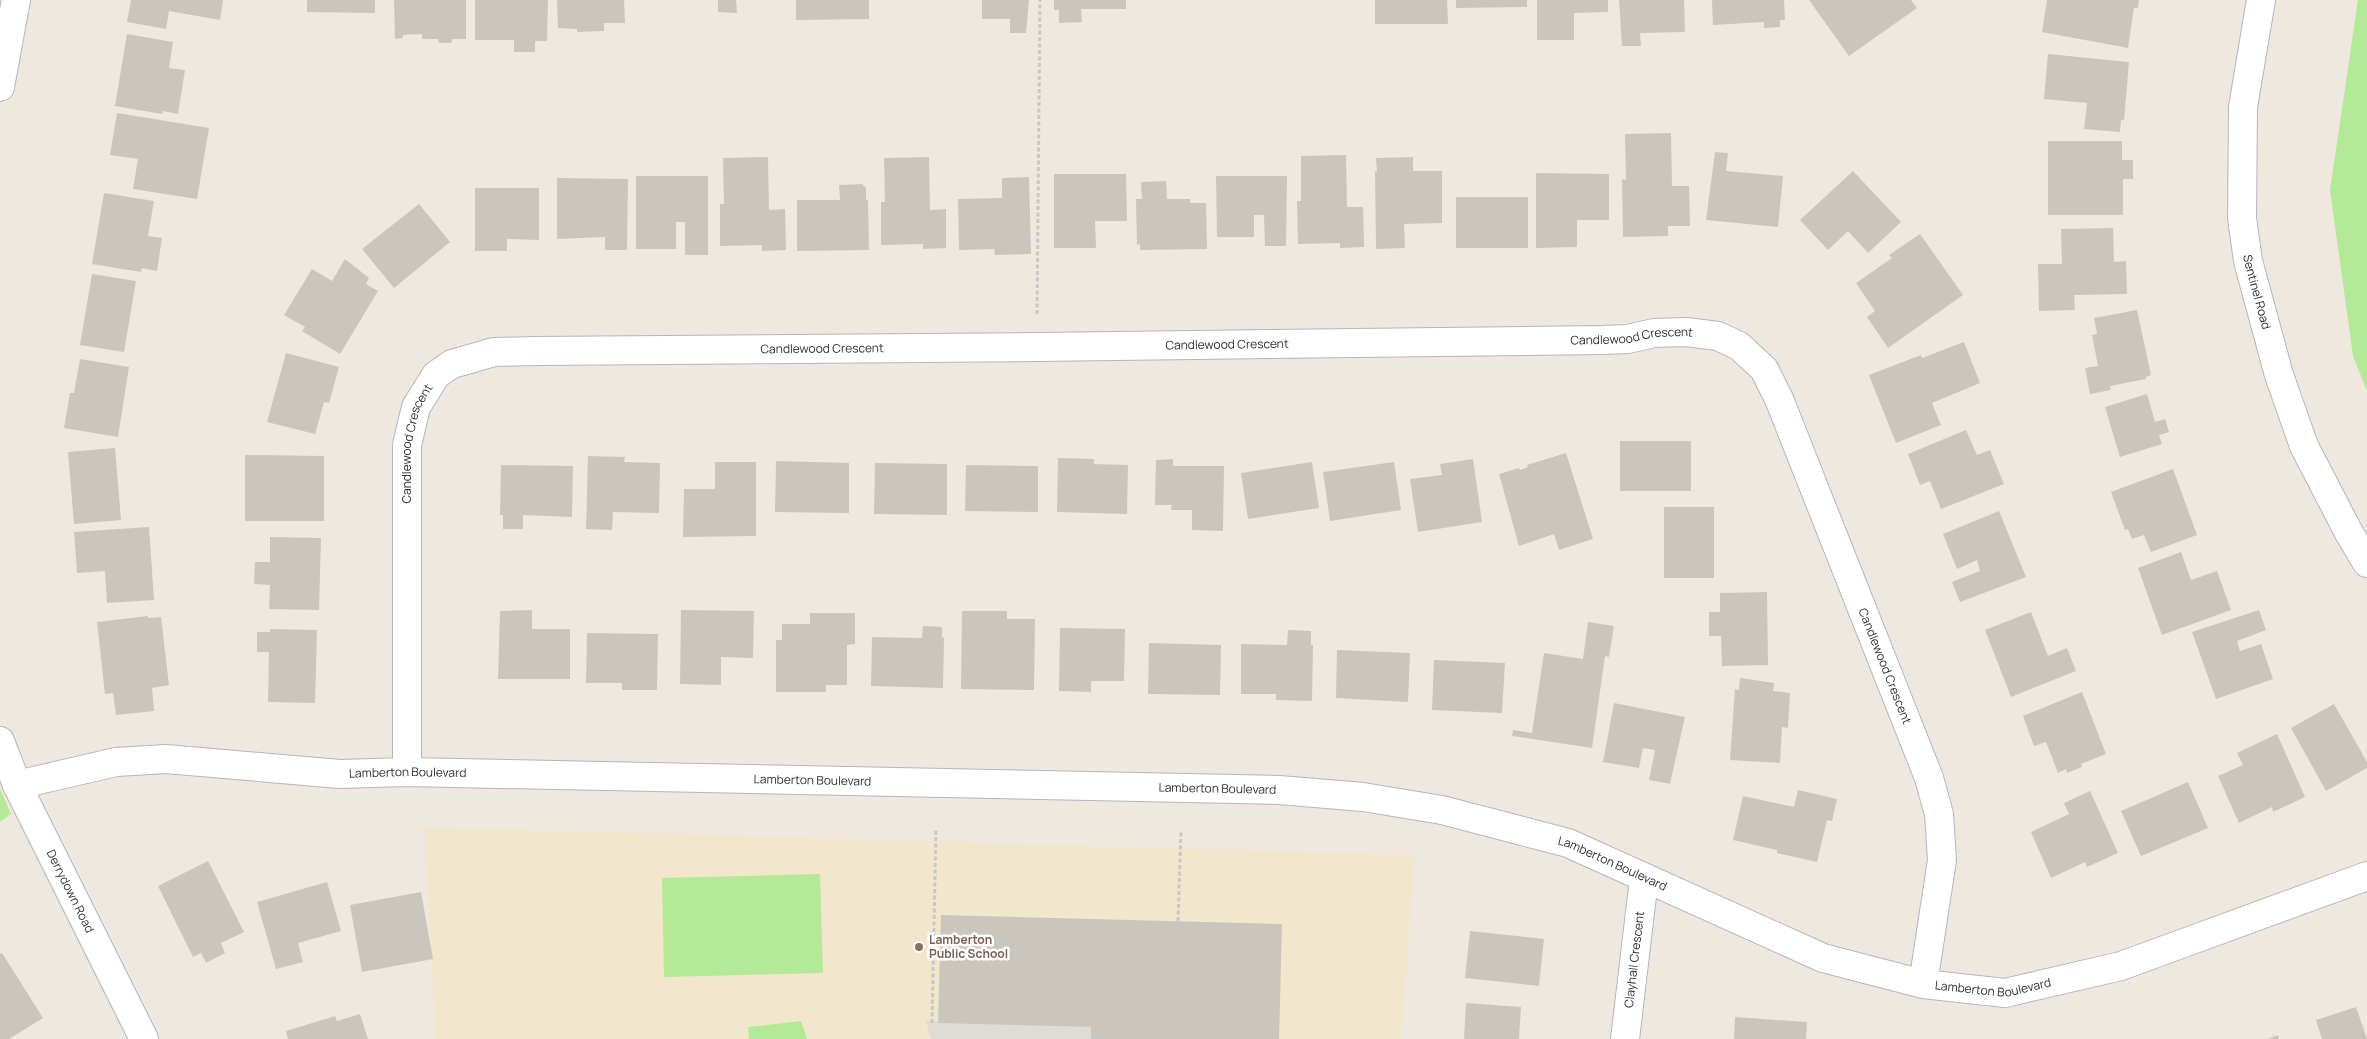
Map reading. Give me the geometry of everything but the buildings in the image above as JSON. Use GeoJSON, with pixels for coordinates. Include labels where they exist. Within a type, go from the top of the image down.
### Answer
{"type":"FeatureCollection","features":[{"type":"Feature","properties":{"kind":"street"},"geometry":{"type":"LineString","coordinates":[[0,87],[16,0]]}},
{"type":"Feature","properties":{"kind":"street","name":"Sentinel Road"},"geometry":{"type":"LineString","coordinates":[[2261,0],[2243,107],[2242,218],[2248,261],[2279,375],[2304,446],[2348,531],[2367,563]]}},
{"type":"Feature","properties":{"kind":"street","name":"Candlewood Crescent"},"geometry":{"type":"LineString","coordinates":[[408,772],[407,445],[416,408],[436,375],[452,364],[501,352],[1602,340],[1628,339],[1654,333],[1686,332],[1718,336],[1739,346],[1764,369],[1779,399],[1916,744],[1939,814],[1942,860],[1935,918],[1922,984]]}},
{"type":"Feature","properties":{"kind":"street","name":"Derrydown Road"},"geometry":{"type":"LineString","coordinates":[[0,741],[17,785],[144,1039]]}},
{"type":"Feature","properties":{"kind":"street","name":"Lamberton Boulevard"},"geometry":{"type":"LineString","coordinates":[[17,785],[116,762],[166,759],[340,774],[408,772],[1279,790],[1363,797],[1442,810],[1568,843],[1644,879],[1823,958],[1922,984],[2005,993],[2121,966],[2367,876]]}},
{"type":"Feature","properties":{"kind":"street","name":"Clayhall Crescent"},"geometry":{"type":"LineString","coordinates":[[1625,1039],[1644,879]]}},
{"type":"Feature","properties":{"kind":"path"},"geometry":{"type":"LineString","coordinates":[[1037,347],[1040,0]]}},
{"type":"Feature","properties":{"kind":"path"},"geometry":{"type":"LineString","coordinates":[[932,1022],[936,829]]}},
{"type":"Feature","properties":{"kind":"path"},"geometry":{"type":"LineString","coordinates":[[1178,921],[1181,832]]}},
{"type":"Feature","properties":{"kind":"shaded area","name":"Lamberton Public School"},"geometry":{"type":"Polygon","coordinates":[[[424,827],[1415,855],[1401,1039],[436,1039],[424,827]]]}},
{"type":"Feature","properties":{"kind":"shaded area"},"geometry":{"type":"Polygon","coordinates":[[[926,1021],[1091,1027],[1091,1039],[931,1039],[926,1021]]]}},
{"type":"Feature","properties":{"kind":"green space"},"geometry":{"type":"Polygon","coordinates":[[[2358,0],[2367,0],[2367,391],[2353,356],[2330,190],[2358,0]]]}},
{"type":"Feature","properties":{"kind":"green space"},"geometry":{"type":"Polygon","coordinates":[[[0,789],[11,814],[0,822],[0,789]]]}},
{"type":"Feature","properties":{"kind":"green space"},"geometry":{"type":"Polygon","coordinates":[[[820,874],[823,973],[664,977],[662,878],[820,874]]]}},
{"type":"Feature","properties":{"kind":"green space"},"geometry":{"type":"Polygon","coordinates":[[[801,1021],[807,1039],[749,1039],[748,1027],[801,1021]]]}},
{"type":"Feature","properties":{"kind":"place","name":"Lamberton Public School"},"geometry":{"type":"Point","coordinates":[919,947]}}]}
